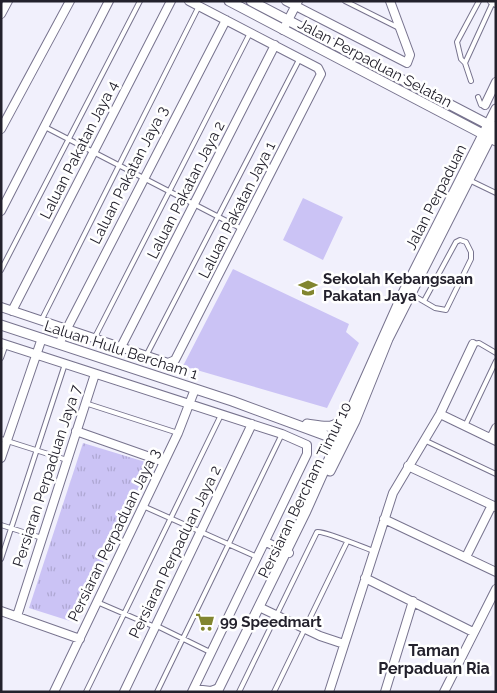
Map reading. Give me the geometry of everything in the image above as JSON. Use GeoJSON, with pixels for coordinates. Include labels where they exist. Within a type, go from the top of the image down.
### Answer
{"type":"FeatureCollection","features":[{"type":"Feature","properties":{"kind":"street"},"geometry":{"type":"LineString","coordinates":[[1,14],[8,1]]}},
{"type":"Feature","properties":{"kind":"street"},"geometry":{"type":"LineString","coordinates":[[1,129],[70,1]]}},
{"type":"Feature","properties":{"kind":"street"},"geometry":{"type":"LineString","coordinates":[[1,211],[109,1]]}},
{"type":"Feature","properties":{"kind":"street","name":"Laluan Pakatan Jaya 4"},"geometry":{"type":"LineString","coordinates":[[12,311],[171,1]]}},
{"type":"Feature","properties":{"kind":"street"},"geometry":{"type":"LineString","coordinates":[[190,1],[300,58]]}},
{"type":"Feature","properties":{"kind":"street","name":"Jalan Perpaduan Selatan"},"geometry":{"type":"LineString","coordinates":[[229,1],[283,30],[492,132]]}},
{"type":"Feature","properties":{"kind":"street","name":"Jalan Perpaduan Selatan"},"geometry":{"type":"LineString","coordinates":[[251,1],[492,132]]}},
{"type":"Feature","properties":{"kind":"street"},"geometry":{"type":"LineString","coordinates":[[286,1],[297,4],[403,62],[409,62],[410,55],[390,1]]}},
{"type":"Feature","properties":{"kind":"street"},"geometry":{"type":"LineString","coordinates":[[283,30],[297,4]]}},
{"type":"Feature","properties":{"kind":"street","name":"Laluan Pakatan Jaya 3"},"geometry":{"type":"LineString","coordinates":[[59,344],[65,329],[226,20]]}},
{"type":"Feature","properties":{"kind":"street","name":"Laluan Pakatan Jaya 2"},"geometry":{"type":"LineString","coordinates":[[121,347],[275,46]]}},
{"type":"Feature","properties":{"kind":"street","name":"Laluan Pakatan Jaya 1"},"geometry":{"type":"LineString","coordinates":[[146,356],[172,363],[183,346],[243,230],[315,87],[321,71],[300,58]]}},
{"type":"Feature","properties":{"kind":"street"},"geometry":{"type":"LineString","coordinates":[[485,105],[496,82]]}},
{"type":"Feature","properties":{"kind":"street","name":"Jalan Perpaduan"},"geometry":{"type":"LineString","coordinates":[[340,438],[436,228],[492,132],[496,109]]}},
{"type":"Feature","properties":{"kind":"street"},"geometry":{"type":"LineString","coordinates":[[407,292],[450,218],[492,132]]}},
{"type":"Feature","properties":{"kind":"street"},"geometry":{"type":"LineString","coordinates":[[436,228],[443,227],[450,218]]}},
{"type":"Feature","properties":{"kind":"street"},"geometry":{"type":"LineString","coordinates":[[1,307],[146,356]]}},
{"type":"Feature","properties":{"kind":"street","name":"Laluan Hulu Bercham 1"},"geometry":{"type":"LineString","coordinates":[[1,325],[340,438]]}},
{"type":"Feature","properties":{"kind":"street"},"geometry":{"type":"LineString","coordinates":[[1,458],[4,440],[42,338]]}},
{"type":"Feature","properties":{"kind":"street"},"geometry":{"type":"LineString","coordinates":[[4,343],[282,434],[307,445],[308,454],[194,691],[211,692],[219,690]]}},
{"type":"Feature","properties":{"kind":"street"},"geometry":{"type":"LineString","coordinates":[[329,692],[395,487],[440,414],[473,344]]}},
{"type":"Feature","properties":{"kind":"street","name":"Persiaran Perpaduan Jaya 7"},"geometry":{"type":"LineString","coordinates":[[17,616],[95,374]]}},
{"type":"Feature","properties":{"kind":"street"},"geometry":{"type":"LineString","coordinates":[[306,426],[330,427],[340,422],[364,385]]}},
{"type":"Feature","properties":{"kind":"street","name":"Persiaran Bercham Timur 10"},"geometry":{"type":"LineString","coordinates":[[287,552],[355,422],[364,385]]}},
{"type":"Feature","properties":{"kind":"street","name":"Persiaran Perpaduan Jaya 3"},"geometry":{"type":"LineString","coordinates":[[54,692],[178,433],[195,389]]}},
{"type":"Feature","properties":{"kind":"street"},"geometry":{"type":"LineString","coordinates":[[440,414],[493,440],[496,428]]}},
{"type":"Feature","properties":{"kind":"street","name":"Persiaran Perpaduan Jaya 2"},"geometry":{"type":"LineString","coordinates":[[124,692],[252,424]]}},
{"type":"Feature","properties":{"kind":"street"},"geometry":{"type":"LineString","coordinates":[[306,426],[323,439],[329,448],[329,455],[318,485]]}},
{"type":"Feature","properties":{"kind":"street"},"geometry":{"type":"LineString","coordinates":[[76,431],[164,462]]}},
{"type":"Feature","properties":{"kind":"street"},"geometry":{"type":"LineString","coordinates":[[334,464],[340,438]]}},
{"type":"Feature","properties":{"kind":"street","name":"Persiaran Bercham Timur 10"},"geometry":{"type":"LineString","coordinates":[[219,690],[287,552],[340,438]]}},
{"type":"Feature","properties":{"kind":"street"},"geometry":{"type":"LineString","coordinates":[[408,466],[494,506],[466,557]]}},
{"type":"Feature","properties":{"kind":"street"},"geometry":{"type":"LineString","coordinates":[[384,519],[496,572]]}},
{"type":"Feature","properties":{"kind":"street"},"geometry":{"type":"LineString","coordinates":[[266,542],[287,552]]}},
{"type":"Feature","properties":{"kind":"street"},"geometry":{"type":"LineString","coordinates":[[365,578],[473,632]]}},
{"type":"Feature","properties":{"kind":"street"},"geometry":{"type":"LineString","coordinates":[[444,692],[496,589]]}},
{"type":"Feature","properties":{"kind":"street"},"geometry":{"type":"LineString","coordinates":[[384,692],[413,601]]}},
{"type":"Feature","properties":{"kind":"street"},"geometry":{"type":"LineString","coordinates":[[260,608],[344,644]]}},
{"type":"Feature","properties":{"kind":"street"},"geometry":{"type":"LineString","coordinates":[[1,611],[80,639]]}},
{"type":"Feature","properties":{"kind":"lane"},"geometry":{"type":"LineString","coordinates":[[1,270],[140,1]]}},
{"type":"Feature","properties":{"kind":"lane"},"geometry":{"type":"LineString","coordinates":[[345,1],[400,29]]}},
{"type":"Feature","properties":{"kind":"lane"},"geometry":{"type":"LineString","coordinates":[[471,81],[465,63],[461,59],[457,42],[479,1]]}},
{"type":"Feature","properties":{"kind":"lane"},"geometry":{"type":"LineString","coordinates":[[465,63],[494,2]]}},
{"type":"Feature","properties":{"kind":"lane"},"geometry":{"type":"LineString","coordinates":[[41,321],[200,6]]}},
{"type":"Feature","properties":{"kind":"lane"},"geometry":{"type":"LineString","coordinates":[[94,338],[250,32]]}},
{"type":"Feature","properties":{"kind":"lane"},"geometry":{"type":"LineString","coordinates":[[146,356],[300,58]]}},
{"type":"Feature","properties":{"kind":"lane"},"geometry":{"type":"LineString","coordinates":[[478,97],[481,105],[485,105]]}},
{"type":"Feature","properties":{"kind":"lane"},"geometry":{"type":"LineString","coordinates":[[45,127],[243,230]]}},
{"type":"Feature","properties":{"kind":"lane"},"geometry":{"type":"LineString","coordinates":[[469,180],[496,194]]}},
{"type":"Feature","properties":{"kind":"lane"},"geometry":{"type":"LineString","coordinates":[[407,292],[424,301],[443,311],[448,308],[471,259],[472,252],[466,242],[460,240],[456,242],[424,301]]}},
{"type":"Feature","properties":{"kind":"lane"},"geometry":{"type":"LineString","coordinates":[[1,358],[4,343]]}},
{"type":"Feature","properties":{"kind":"lane"},"geometry":{"type":"LineString","coordinates":[[473,344],[479,343],[496,353]]}},
{"type":"Feature","properties":{"kind":"lane"},"geometry":{"type":"LineString","coordinates":[[465,426],[496,360]]}},
{"type":"Feature","properties":{"kind":"lane"},"geometry":{"type":"LineString","coordinates":[[1,559],[65,363]]}},
{"type":"Feature","properties":{"kind":"lane"},"geometry":{"type":"LineString","coordinates":[[85,403],[178,433]]}},
{"type":"Feature","properties":{"kind":"lane"},"geometry":{"type":"LineString","coordinates":[[86,692],[222,414]]}},
{"type":"Feature","properties":{"kind":"lane"},"geometry":{"type":"LineString","coordinates":[[157,692],[282,434]]}},
{"type":"Feature","properties":{"kind":"lane"},"geometry":{"type":"LineString","coordinates":[[4,440],[67,460]]}},
{"type":"Feature","properties":{"kind":"lane"},"geometry":{"type":"LineString","coordinates":[[424,440],[496,474]]}},
{"type":"Feature","properties":{"kind":"lane"},"geometry":{"type":"LineString","coordinates":[[143,506],[229,543],[258,558]]}},
{"type":"Feature","properties":{"kind":"lane"},"geometry":{"type":"LineString","coordinates":[[1,525],[42,538]]}},
{"type":"Feature","properties":{"kind":"lane"},"geometry":{"type":"LineString","coordinates":[[239,692],[317,532],[323,531],[374,551]]}},
{"type":"Feature","properties":{"kind":"lane"},"geometry":{"type":"LineString","coordinates":[[274,692],[347,542]]}},
{"type":"Feature","properties":{"kind":"lane"},"geometry":{"type":"LineString","coordinates":[[98,602],[212,652]]}},
{"type":"Feature","properties":{"kind":"green space"},"geometry":{"type":"Polygon","coordinates":[[[303,198],[343,217],[323,260],[283,240],[303,198]]]}},
{"type":"Feature","properties":{"kind":"green space"},"geometry":{"type":"Polygon","coordinates":[[[233,269],[349,324],[346,332],[359,343],[327,408],[183,366],[233,269]]]}},
{"type":"Feature","properties":{"kind":"green space"},"geometry":{"type":"Polygon","coordinates":[[[83,443],[152,464],[73,622],[29,608],[83,443]]]}},
{"type":"Feature","properties":{"kind":"place","name":"Sekolah Kebangsaan Pakatan Jaya"},"geometry":{"type":"Point","coordinates":[308,288]}},
{"type":"Feature","properties":{"kind":"place","name":"99 Speedmart"},"geometry":{"type":"Point","coordinates":[205,622]}},
{"type":"Feature","properties":{"kind":"district","name":"Taman Perpaduan Ria"},"geometry":{"type":"Point","coordinates":[434,659]}}]}
